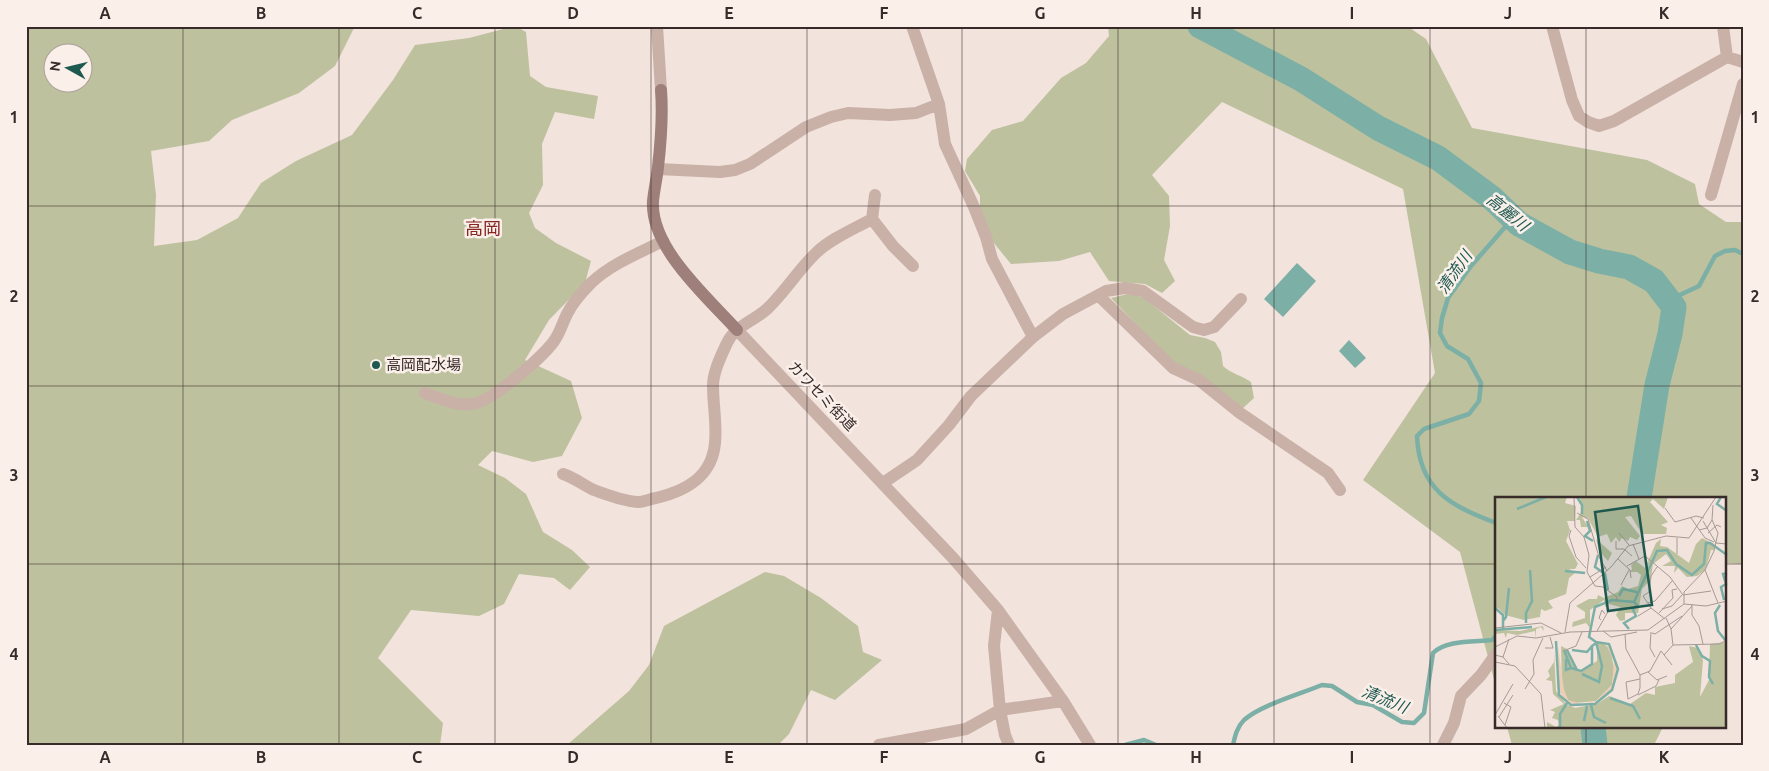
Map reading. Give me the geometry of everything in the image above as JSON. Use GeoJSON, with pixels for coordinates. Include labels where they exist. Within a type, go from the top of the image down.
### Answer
{"type":"FeatureCollection","features":[{"type":"Feature","properties":{"kind":"street","name":"カワセミ街道"},"geometry":{"type":"LineString","coordinates":[[658,26],[662,127],[653,212],[655,225],[663,241],[688,277],[953,558],[998,610],[1063,701],[1090,745]]}},
{"type":"Feature","properties":{"kind":"street"},"geometry":{"type":"LineString","coordinates":[[912,26],[938,104],[945,144],[974,207],[986,237],[992,259],[1033,336]]}},
{"type":"Feature","properties":{"kind":"street"},"geometry":{"type":"LineString","coordinates":[[1552,26],[1572,100],[1579,116],[1599,126],[1614,121],[1727,57],[1743,62]]}},
{"type":"Feature","properties":{"kind":"street"},"geometry":{"type":"LineString","coordinates":[[1723,26],[1727,57]]}},
{"type":"Feature","properties":{"kind":"street"},"geometry":{"type":"LineString","coordinates":[[1711,196],[1743,84]]}},
{"type":"Feature","properties":{"kind":"street"},"geometry":{"type":"LineString","coordinates":[[658,169],[720,172],[735,170],[750,164],[806,127],[832,116],[848,113],[890,115],[916,113],[938,104]]}},
{"type":"Feature","properties":{"kind":"street"},"geometry":{"type":"LineString","coordinates":[[875,195],[872,219],[893,246],[913,266]]}},
{"type":"Feature","properties":{"kind":"street"},"geometry":{"type":"LineString","coordinates":[[564,474],[594,490],[618,498],[639,502],[683,490],[699,480],[709,465],[715,445],[713,384],[718,363],[728,341],[737,330],[765,311],[779,297],[792,278],[817,252],[829,243],[872,219]]}},
{"type":"Feature","properties":{"kind":"street"},"geometry":{"type":"LineString","coordinates":[[425,393],[455,404],[475,404],[495,393],[545,353],[556,340],[567,314],[577,298],[592,282],[607,270],[663,241]]}},
{"type":"Feature","properties":{"kind":"street"},"geometry":{"type":"LineString","coordinates":[[883,483],[917,460],[949,425],[971,396],[1033,336],[1063,314],[1106,291],[1125,288],[1143,291],[1193,327],[1204,330],[1214,327],[1241,299]]}},
{"type":"Feature","properties":{"kind":"street"},"geometry":{"type":"LineString","coordinates":[[1099,296],[1173,368],[1199,380],[1240,413],[1328,473],[1340,490]]}},
{"type":"Feature","properties":{"kind":"street"},"geometry":{"type":"LineString","coordinates":[[998,610],[994,646],[1000,710],[1009,745]]}},
{"type":"Feature","properties":{"kind":"street"},"geometry":{"type":"LineString","coordinates":[[1443,745],[1454,723],[1461,696],[1481,675],[1495,655]]}},
{"type":"Feature","properties":{"kind":"street"},"geometry":{"type":"LineString","coordinates":[[879,745],[966,729],[1000,710],[1063,701]]}},
{"type":"Feature","properties":{"kind":"green space"},"geometry":{"type":"Polygon","coordinates":[[[26,26],[355,26],[335,66],[299,93],[232,120],[209,141],[151,151],[156,195],[154,246],[197,240],[238,218],[261,183],[296,161],[352,135],[393,80],[415,45],[469,38],[515,26],[526,32],[530,76],[546,87],[598,96],[594,119],[555,112],[542,144],[543,185],[529,213],[535,228],[556,243],[591,261],[585,283],[549,320],[525,360],[571,381],[582,418],[562,456],[533,462],[492,451],[478,465],[505,478],[526,494],[543,532],[572,550],[590,567],[570,590],[554,578],[519,574],[504,604],[479,616],[411,610],[378,658],[443,723],[440,745],[26,745],[26,26]]]}},
{"type":"Feature","properties":{"kind":"green space"},"geometry":{"type":"Polygon","coordinates":[[[1108,26],[1407,26],[1426,39],[1472,128],[1647,160],[1695,184],[1699,204],[1726,222],[1743,222],[1743,564],[1726,563],[1726,497],[1495,497],[1495,683],[1460,552],[1363,480],[1435,373],[1403,189],[1222,102],[1152,175],[1169,196],[1170,226],[1164,260],[1175,281],[1162,293],[1145,284],[1109,281],[1090,252],[1059,261],[1011,264],[980,226],[980,196],[965,171],[967,159],[992,130],[1023,121],[1061,78],[1086,63],[1109,36],[1108,26]]]}},
{"type":"Feature","properties":{"kind":"green space"},"geometry":{"type":"Polygon","coordinates":[[[1128,294],[1144,298],[1190,335],[1215,342],[1221,352],[1223,366],[1251,382],[1254,398],[1242,409],[1175,365],[1111,298],[1128,294]]]}},
{"type":"Feature","properties":{"kind":"green space"},"geometry":{"type":"Polygon","coordinates":[[[765,572],[784,576],[821,598],[858,626],[863,652],[882,660],[835,700],[811,690],[789,734],[778,745],[567,745],[629,691],[649,665],[664,626],[765,572]]]}},
{"type":"Feature","properties":{"kind":"green space"},"geometry":{"type":"Polygon","coordinates":[[[1507,728],[1662,728],[1654,745],[1512,745],[1507,728]]]}},
{"type":"Feature","properties":{"kind":"water"},"geometry":{"type":"Polygon","coordinates":[[[1297,263],[1316,281],[1283,317],[1264,299],[1297,263]]]}},
{"type":"Feature","properties":{"kind":"water"},"geometry":{"type":"Polygon","coordinates":[[[1349,340],[1366,358],[1355,368],[1339,351],[1349,340]]]}},
{"type":"Feature","properties":{"kind":"waterway","name":"高麗川"},"geometry":{"type":"LineString","coordinates":[[1200,26],[1301,79],[1378,128],[1438,158],[1492,198],[1519,224],[1570,252],[1599,261],[1629,267],[1654,281],[1674,307],[1670,334],[1657,385],[1639,497]]}},
{"type":"Feature","properties":{"kind":"waterway","name":"清流川"},"geometry":{"type":"LineString","coordinates":[[1495,523],[1465,510],[1440,493],[1431,483],[1424,470],[1419,455],[1417,436],[1424,429],[1469,414],[1479,401],[1481,383],[1468,359],[1447,346],[1440,333],[1442,318],[1448,298],[1471,266],[1513,218]]}},
{"type":"Feature","properties":{"kind":"waterway"},"geometry":{"type":"LineString","coordinates":[[1669,300],[1699,286],[1715,256],[1725,251],[1735,250],[1743,254]]}},
{"type":"Feature","properties":{"kind":"waterway","name":"清流川"},"geometry":{"type":"LineString","coordinates":[[1233,745],[1240,726],[1251,715],[1260,709],[1322,685],[1332,686],[1357,702],[1373,705],[1402,722],[1414,723],[1424,713],[1433,653],[1452,644],[1492,640],[1495,637]]}},
{"type":"Feature","properties":{"kind":"waterway","name":"高麗川"},"geometry":{"type":"LineString","coordinates":[[1593,728],[1595,745]]}},
{"type":"Feature","properties":{"kind":"waterway","name":"清流川"},"geometry":{"type":"LineString","coordinates":[[1125,745],[1144,740],[1156,745]]}},
{"type":"Feature","properties":{"kind":"place","name":"高岡配水場"},"geometry":{"type":"Point","coordinates":[376,365]}},
{"type":"Feature","properties":{"kind":"district","name":"高岡"},"geometry":{"type":"Point","coordinates":[483,229]}}]}
